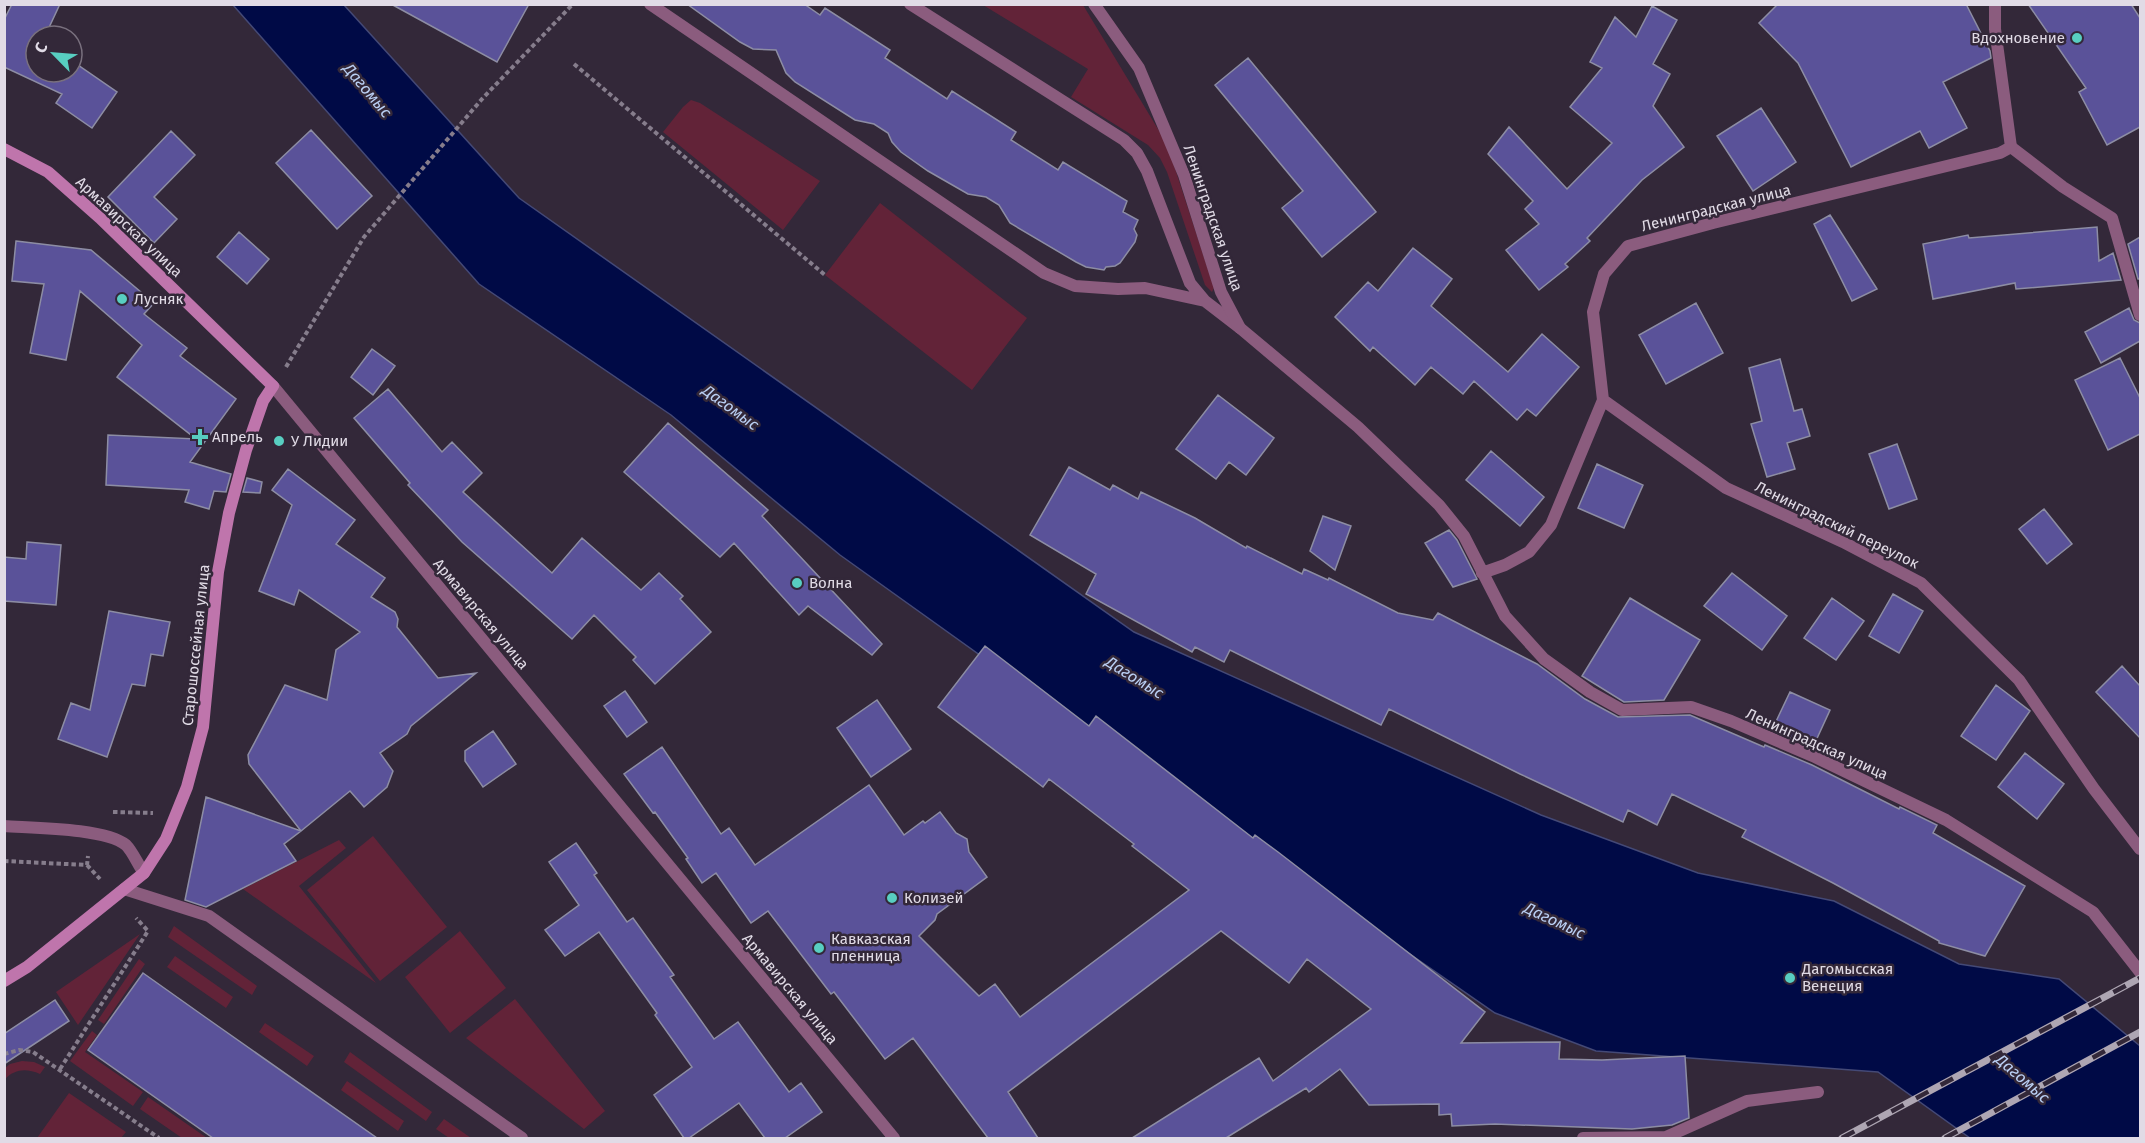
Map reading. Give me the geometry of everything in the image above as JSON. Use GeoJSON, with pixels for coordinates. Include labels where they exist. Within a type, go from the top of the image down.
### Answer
{"type":"FeatureCollection","features":[{"type":"Feature","properties":{"kind":"street"},"geometry":{"type":"LineString","coordinates":[[650,4],[1044,273],[1075,285],[1118,289],[1145,288],[1205,301]]}},
{"type":"Feature","properties":{"kind":"street"},"geometry":{"type":"LineString","coordinates":[[910,4],[1124,140],[1137,153],[1147,171],[1190,283],[1205,301],[1240,328]]}},
{"type":"Feature","properties":{"kind":"street","name":"Ленинградская улица"},"geometry":{"type":"LineString","coordinates":[[1094,4],[1139,68],[1184,175],[1221,292],[1240,328],[1358,427],[1439,505],[1464,536],[1505,616],[1544,659],[1590,692],[1622,710],[1691,707],[1731,721],[1815,757],[1946,820],[2093,912],[2140,972]]}},
{"type":"Feature","properties":{"kind":"street"},"geometry":{"type":"LineString","coordinates":[[1995,4],[1995,28],[2011,147],[2063,187],[2112,218],[2140,315]]}},
{"type":"Feature","properties":{"kind":"street","name":"Ленинградская улица"},"geometry":{"type":"LineString","coordinates":[[1482,573],[1505,565],[1529,552],[1551,525],[1603,399],[1593,312],[1604,274],[1628,246],[2000,153],[2011,147]]}},
{"type":"Feature","properties":{"kind":"street","name":"Армавирская улица"},"geometry":{"type":"LineString","coordinates":[[4,150],[48,172],[273,386],[894,1138]]}},
{"type":"Feature","properties":{"kind":"street","name":"Старошоссейная улица"},"geometry":{"type":"LineString","coordinates":[[4,981],[27,967],[144,873],[166,839],[190,777],[203,727],[218,572],[229,513],[246,450],[263,401],[273,386]]}},
{"type":"Feature","properties":{"kind":"street","name":"Ленинградский переулок"},"geometry":{"type":"LineString","coordinates":[[1603,399],[1726,488],[1844,542],[1921,584],[2019,680],[2094,789],[2140,849]]}},
{"type":"Feature","properties":{"kind":"street"},"geometry":{"type":"LineString","coordinates":[[4,826],[92,833],[108,837],[126,846],[144,873]]}},
{"type":"Feature","properties":{"kind":"street"},"geometry":{"type":"LineString","coordinates":[[124,889],[209,916],[522,1138]]}},
{"type":"Feature","properties":{"kind":"street"},"geometry":{"type":"LineString","coordinates":[[1583,1138],[1666,1137],[1747,1101],[1818,1092]]}},
{"type":"Feature","properties":{"kind":"path"},"geometry":{"type":"LineString","coordinates":[[284,370],[364,237],[482,99],[573,4]]}},
{"type":"Feature","properties":{"kind":"path"},"geometry":{"type":"LineString","coordinates":[[574,64],[825,275]]}},
{"type":"Feature","properties":{"kind":"path"},"geometry":{"type":"LineString","coordinates":[[60,1069],[148,931]]}},
{"type":"Feature","properties":{"kind":"path"},"geometry":{"type":"LineString","coordinates":[[4,1054],[20,1050],[33,1052],[159,1138]]}},
{"type":"Feature","properties":{"kind":"shaded area"},"geometry":{"type":"Polygon","coordinates":[[[983,5],[1083,5],[1167,144],[1214,288],[1212,292],[1205,285],[1167,172],[1160,158],[1148,145],[1071,97],[1088,69],[983,5]]]}},
{"type":"Feature","properties":{"kind":"shaded area"},"geometry":{"type":"Polygon","coordinates":[[[691,100],[700,103],[820,181],[783,230],[663,132],[691,100]]]}},
{"type":"Feature","properties":{"kind":"shaded area"},"geometry":{"type":"Polygon","coordinates":[[[880,203],[1027,318],[972,390],[825,275],[880,203]]]}},
{"type":"Feature","properties":{"kind":"shaded area"},"geometry":{"type":"Polygon","coordinates":[[[373,836],[447,927],[380,981],[307,890],[373,836]]]}},
{"type":"Feature","properties":{"kind":"shaded area"},"geometry":{"type":"Polygon","coordinates":[[[339,840],[346,848],[299,886],[376,983],[243,889],[339,840]]]}},
{"type":"Feature","properties":{"kind":"shaded area"},"geometry":{"type":"Polygon","coordinates":[[[174,926],[257,986],[252,995],[168,937],[174,926]]]}},
{"type":"Feature","properties":{"kind":"shaded area"},"geometry":{"type":"Polygon","coordinates":[[[460,931],[506,988],[450,1033],[405,977],[460,931]]]}},
{"type":"Feature","properties":{"kind":"shaded area"},"geometry":{"type":"Polygon","coordinates":[[[140,934],[78,1025],[56,992],[140,934]]]}},
{"type":"Feature","properties":{"kind":"shaded area"},"geometry":{"type":"Polygon","coordinates":[[[175,956],[233,997],[226,1008],[167,967],[175,956]]]}},
{"type":"Feature","properties":{"kind":"shaded area"},"geometry":{"type":"Polygon","coordinates":[[[139,959],[145,964],[104,1024],[98,1020],[139,959]]]}},
{"type":"Feature","properties":{"kind":"shaded area"},"geometry":{"type":"Polygon","coordinates":[[[515,999],[605,1111],[584,1129],[466,1038],[515,999]]]}},
{"type":"Feature","properties":{"kind":"shaded area"},"geometry":{"type":"Polygon","coordinates":[[[265,1023],[314,1056],[307,1066],[259,1032],[265,1023]]]}},
{"type":"Feature","properties":{"kind":"shaded area"},"geometry":{"type":"Polygon","coordinates":[[[92,1031],[97,1035],[85,1052],[143,1092],[133,1106],[70,1061],[92,1031]]]}},
{"type":"Feature","properties":{"kind":"shaded area"},"geometry":{"type":"Polygon","coordinates":[[[350,1052],[432,1112],[426,1121],[344,1062],[350,1052]]]}},
{"type":"Feature","properties":{"kind":"shaded area"},"geometry":{"type":"Polygon","coordinates":[[[22,1061],[34,1062],[45,1067],[40,1074],[21,1070],[5,1079],[5,1068],[22,1061]]]}},
{"type":"Feature","properties":{"kind":"shaded area"},"geometry":{"type":"Polygon","coordinates":[[[347,1081],[404,1121],[398,1131],[341,1090],[347,1081]]]}},
{"type":"Feature","properties":{"kind":"shaded area"},"geometry":{"type":"Polygon","coordinates":[[[69,1093],[126,1132],[121,1138],[37,1138],[69,1093]]]}},
{"type":"Feature","properties":{"kind":"shaded area"},"geometry":{"type":"Polygon","coordinates":[[[148,1097],[207,1138],[182,1138],[140,1109],[148,1097]]]}},
{"type":"Feature","properties":{"kind":"shaded area"},"geometry":{"type":"Polygon","coordinates":[[[444,1119],[471,1138],[449,1138],[436,1129],[444,1119]]]}},
{"type":"Feature","properties":{"kind":"water","name":"Дагомыс"},"geometry":{"type":"Polygon","coordinates":[[[233,5],[344,5],[519,198],[1134,632],[1541,815],[1698,873],[1834,901],[1959,964],[2059,979],[2140,1046],[2140,1138],[1970,1138],[1878,1072],[1596,1051],[1495,1013],[1037,696],[840,555],[671,415],[479,284],[233,5]]]}},
{"type":"Feature","properties":{"kind":"building"},"geometry":{"type":"Polygon","coordinates":[[[12,4],[60,4],[51,24],[24,24],[24,76],[4,67],[4,20],[12,4]]]}},
{"type":"Feature","properties":{"kind":"building"},"geometry":{"type":"Polygon","coordinates":[[[391,4],[529,4],[497,62],[391,4]]]}},
{"type":"Feature","properties":{"kind":"building"},"geometry":{"type":"Polygon","coordinates":[[[687,4],[804,4],[820,15],[825,8],[890,50],[885,58],[947,99],[952,91],[1016,132],[1011,140],[1058,170],[1063,162],[1127,201],[1123,212],[1138,220],[1134,229],[1137,235],[1135,242],[1120,263],[1106,267],[1104,270],[1086,267],[1076,262],[1010,223],[999,205],[986,197],[968,194],[928,171],[901,152],[888,133],[874,124],[855,120],[795,82],[786,73],[776,50],[753,49],[687,4]]]}},
{"type":"Feature","properties":{"kind":"building"},"geometry":{"type":"Polygon","coordinates":[[[1778,4],[1966,4],[1990,51],[1991,58],[1943,82],[1967,128],[1929,148],[1920,131],[1851,167],[1798,63],[1759,23],[1778,4]]]}},
{"type":"Feature","properties":{"kind":"building"},"geometry":{"type":"Polygon","coordinates":[[[2028,4],[2131,4],[2140,18],[2140,127],[2107,145],[2079,92],[2086,88],[2028,4]]]}},
{"type":"Feature","properties":{"kind":"building"},"geometry":{"type":"Polygon","coordinates":[[[1652,6],[1677,20],[1653,64],[1670,74],[1653,106],[1684,147],[1642,180],[1587,238],[1590,241],[1565,264],[1568,267],[1539,290],[1506,250],[1539,224],[1525,209],[1533,201],[1488,154],[1509,127],[1567,189],[1612,143],[1570,107],[1602,68],[1590,62],[1615,17],[1636,37],[1652,6]]]}},
{"type":"Feature","properties":{"kind":"building"},"geometry":{"type":"Polygon","coordinates":[[[1248,58],[1376,212],[1322,257],[1282,208],[1303,191],[1215,85],[1248,58]]]}},
{"type":"Feature","properties":{"kind":"building"},"geometry":{"type":"Polygon","coordinates":[[[84,69],[117,92],[92,128],[56,103],[62,94],[41,84],[84,84],[84,69]]]}},
{"type":"Feature","properties":{"kind":"building"},"geometry":{"type":"Polygon","coordinates":[[[1761,108],[1796,162],[1753,191],[1717,136],[1761,108]]]}},
{"type":"Feature","properties":{"kind":"building"},"geometry":{"type":"Polygon","coordinates":[[[311,130],[372,196],[337,229],[276,163],[311,130]]]}},
{"type":"Feature","properties":{"kind":"building"},"geometry":{"type":"Polygon","coordinates":[[[171,131],[195,155],[154,197],[177,219],[154,243],[108,197],[171,131]]]}},
{"type":"Feature","properties":{"kind":"building"},"geometry":{"type":"Polygon","coordinates":[[[1830,215],[1877,289],[1852,301],[1814,224],[1830,215]]]}},
{"type":"Feature","properties":{"kind":"building"},"geometry":{"type":"Polygon","coordinates":[[[2097,227],[2099,261],[2113,253],[2121,280],[2016,289],[2015,283],[1933,299],[1923,244],[1968,235],[1969,238],[2097,227]]]}},
{"type":"Feature","properties":{"kind":"building"},"geometry":{"type":"Polygon","coordinates":[[[239,232],[269,259],[247,284],[217,257],[239,232]]]}},
{"type":"Feature","properties":{"kind":"building"},"geometry":{"type":"Polygon","coordinates":[[[2140,237],[2140,279],[2138,279],[2128,244],[2140,237]]]}},
{"type":"Feature","properties":{"kind":"building"},"geometry":{"type":"Polygon","coordinates":[[[16,241],[91,250],[154,303],[144,314],[187,348],[180,356],[236,399],[190,462],[231,474],[226,492],[214,491],[209,509],[185,502],[189,490],[106,485],[108,435],[196,439],[117,377],[142,345],[80,291],[66,360],[30,353],[44,284],[12,281],[16,241]]]}},
{"type":"Feature","properties":{"kind":"building"},"geometry":{"type":"Polygon","coordinates":[[[1413,248],[1452,279],[1431,306],[1508,372],[1542,334],[1579,367],[1536,416],[1527,409],[1517,420],[1474,381],[1463,394],[1431,367],[1415,385],[1373,347],[1370,351],[1335,317],[1368,282],[1378,291],[1413,248]]]}},
{"type":"Feature","properties":{"kind":"building"},"geometry":{"type":"Polygon","coordinates":[[[1696,303],[1723,353],[1666,384],[1639,335],[1696,303]]]}},
{"type":"Feature","properties":{"kind":"building"},"geometry":{"type":"Polygon","coordinates":[[[2129,308],[2134,320],[2140,323],[2140,341],[2101,363],[2085,332],[2129,308]]]}},
{"type":"Feature","properties":{"kind":"building"},"geometry":{"type":"Polygon","coordinates":[[[372,349],[395,366],[373,395],[351,377],[372,349]]]}},
{"type":"Feature","properties":{"kind":"building"},"geometry":{"type":"Polygon","coordinates":[[[2120,358],[2140,398],[2140,434],[2108,450],[2075,380],[2120,358]]]}},
{"type":"Feature","properties":{"kind":"building"},"geometry":{"type":"Polygon","coordinates":[[[1780,359],[1794,411],[1802,409],[1810,436],[1787,443],[1795,469],[1767,477],[1751,424],[1762,421],[1749,368],[1780,359]]]}},
{"type":"Feature","properties":{"kind":"building"},"geometry":{"type":"Polygon","coordinates":[[[388,389],[442,452],[452,442],[482,473],[463,492],[552,573],[582,538],[641,590],[659,573],[683,596],[680,599],[711,632],[655,684],[633,660],[636,657],[594,615],[572,639],[462,542],[408,485],[410,483],[354,418],[388,389]]]}},
{"type":"Feature","properties":{"kind":"building"},"geometry":{"type":"Polygon","coordinates":[[[1218,395],[1274,438],[1246,475],[1229,462],[1216,479],[1176,449],[1218,395]]]}},
{"type":"Feature","properties":{"kind":"building"},"geometry":{"type":"Polygon","coordinates":[[[668,423],[768,510],[762,516],[882,644],[872,655],[808,606],[799,615],[734,543],[720,557],[624,472],[668,423]]]}},
{"type":"Feature","properties":{"kind":"building"},"geometry":{"type":"Polygon","coordinates":[[[1897,444],[1917,499],[1889,509],[1869,454],[1897,444]]]}},
{"type":"Feature","properties":{"kind":"building"},"geometry":{"type":"Polygon","coordinates":[[[1491,451],[1544,497],[1520,526],[1466,480],[1491,451]]]}},
{"type":"Feature","properties":{"kind":"building"},"geometry":{"type":"Polygon","coordinates":[[[1597,464],[1643,485],[1624,528],[1578,508],[1597,464]]]}},
{"type":"Feature","properties":{"kind":"building"},"geometry":{"type":"Polygon","coordinates":[[[1069,467],[1110,490],[1113,485],[1138,499],[1141,492],[1195,518],[1246,548],[1247,546],[1302,574],[1304,569],[1328,580],[1329,578],[1398,613],[1433,620],[1438,613],[1537,664],[1585,699],[1618,717],[1690,715],[1812,765],[1899,809],[1900,807],[1937,825],[1933,833],[2025,886],[1985,956],[1939,943],[1833,883],[1742,837],[1746,830],[1672,794],[1657,825],[1628,810],[1623,822],[1389,709],[1381,725],[1230,650],[1224,662],[1195,647],[1192,652],[1086,594],[1096,574],[1030,535],[1069,467]]]}},
{"type":"Feature","properties":{"kind":"building"},"geometry":{"type":"Polygon","coordinates":[[[288,469],[355,520],[336,544],[385,578],[371,597],[395,612],[398,619],[397,627],[438,678],[476,673],[411,726],[407,734],[380,753],[393,771],[387,787],[364,807],[350,791],[301,831],[249,764],[248,755],[285,685],[327,700],[336,650],[360,632],[299,590],[294,605],[259,591],[292,505],[272,490],[288,469]]]}},
{"type":"Feature","properties":{"kind":"building"},"geometry":{"type":"Polygon","coordinates":[[[247,478],[262,482],[260,493],[243,492],[247,478]]]}},
{"type":"Feature","properties":{"kind":"building"},"geometry":{"type":"Polygon","coordinates":[[[2044,509],[2072,544],[2047,564],[2019,529],[2044,509]]]}},
{"type":"Feature","properties":{"kind":"building"},"geometry":{"type":"Polygon","coordinates":[[[1323,516],[1351,526],[1335,570],[1310,551],[1323,516]]]}},
{"type":"Feature","properties":{"kind":"building"},"geometry":{"type":"Polygon","coordinates":[[[1449,530],[1457,540],[1477,579],[1453,587],[1425,543],[1449,530]]]}},
{"type":"Feature","properties":{"kind":"building"},"geometry":{"type":"Polygon","coordinates":[[[27,542],[61,545],[56,605],[4,601],[4,557],[26,559],[27,542]]]}},
{"type":"Feature","properties":{"kind":"building"},"geometry":{"type":"Polygon","coordinates":[[[1732,573],[1787,616],[1762,650],[1704,606],[1732,573]]]}},
{"type":"Feature","properties":{"kind":"building"},"geometry":{"type":"Polygon","coordinates":[[[1893,594],[1923,611],[1899,653],[1869,636],[1893,594]]]}},
{"type":"Feature","properties":{"kind":"building"},"geometry":{"type":"Polygon","coordinates":[[[1630,598],[1700,640],[1664,700],[1624,702],[1582,676],[1630,598]]]}},
{"type":"Feature","properties":{"kind":"building"},"geometry":{"type":"Polygon","coordinates":[[[1832,598],[1864,621],[1836,660],[1804,638],[1832,598]]]}},
{"type":"Feature","properties":{"kind":"building"},"geometry":{"type":"Polygon","coordinates":[[[109,611],[170,622],[163,656],[151,654],[145,686],[132,684],[107,757],[58,739],[71,703],[90,710],[109,611]]]}},
{"type":"Feature","properties":{"kind":"building"},"geometry":{"type":"Polygon","coordinates":[[[985,646],[1089,726],[1096,716],[1253,838],[1255,835],[1278,852],[1485,1012],[1461,1043],[1560,1042],[1559,1059],[1602,1060],[1685,1056],[1689,1118],[1672,1125],[1632,1129],[1495,1124],[1452,1126],[1451,1114],[1439,1115],[1439,1104],[1369,1105],[1340,1069],[1309,1092],[1306,1088],[1226,1138],[1132,1138],[1259,1058],[1273,1081],[1371,1009],[1307,959],[1289,983],[1221,931],[1008,1092],[1038,1138],[988,1138],[913,1038],[885,1059],[834,992],[831,994],[768,911],[751,923],[716,873],[702,883],[686,859],[688,858],[624,774],[662,747],[721,834],[729,828],[755,865],[869,785],[904,835],[940,812],[956,833],[967,839],[969,852],[987,877],[937,914],[935,920],[919,936],[979,996],[995,984],[1020,1017],[1189,890],[1132,846],[1134,844],[1049,779],[1043,787],[938,707],[985,646]]]}},
{"type":"Feature","properties":{"kind":"building"},"geometry":{"type":"Polygon","coordinates":[[[2122,666],[2140,686],[2140,738],[2096,692],[2122,666]]]}},
{"type":"Feature","properties":{"kind":"building"},"geometry":{"type":"Polygon","coordinates":[[[1996,685],[2030,711],[1996,760],[1961,736],[1996,685]]]}},
{"type":"Feature","properties":{"kind":"building"},"geometry":{"type":"Polygon","coordinates":[[[625,691],[647,722],[627,737],[604,706],[625,691]]]}},
{"type":"Feature","properties":{"kind":"building"},"geometry":{"type":"Polygon","coordinates":[[[1790,692],[1830,710],[1813,747],[1772,730],[1790,692]]]}},
{"type":"Feature","properties":{"kind":"building"},"geometry":{"type":"Polygon","coordinates":[[[877,700],[911,749],[871,777],[837,728],[877,700]]]}},
{"type":"Feature","properties":{"kind":"building"},"geometry":{"type":"Polygon","coordinates":[[[493,731],[516,764],[483,787],[465,761],[465,751],[493,731]]]}},
{"type":"Feature","properties":{"kind":"building"},"geometry":{"type":"Polygon","coordinates":[[[2025,753],[2064,784],[2037,819],[1998,787],[2025,753]]]}},
{"type":"Feature","properties":{"kind":"building"},"geometry":{"type":"Polygon","coordinates":[[[206,797],[301,831],[284,844],[296,861],[206,907],[185,900],[206,797]]]}},
{"type":"Feature","properties":{"kind":"building"},"geometry":{"type":"Polygon","coordinates":[[[576,843],[597,873],[594,875],[627,922],[633,918],[674,975],[670,977],[714,1039],[738,1022],[789,1092],[801,1083],[822,1112],[785,1138],[765,1138],[739,1103],[689,1138],[684,1138],[654,1095],[692,1067],[655,1015],[657,1013],[599,932],[565,956],[545,930],[579,905],[549,862],[576,843]]]}},
{"type":"Feature","properties":{"kind":"building"},"geometry":{"type":"Polygon","coordinates":[[[143,973],[377,1138],[213,1138],[88,1050],[143,973]]]}},
{"type":"Feature","properties":{"kind":"building"},"geometry":{"type":"Polygon","coordinates":[[[55,1000],[69,1021],[4,1064],[4,1034],[55,1000]]]}},
{"type":"Feature","properties":{"kind":"railway"},"geometry":{"type":"LineString","coordinates":[[1842,1138],[2140,978]]}},
{"type":"Feature","properties":{"kind":"railway"},"geometry":{"type":"LineString","coordinates":[[1945,1138],[2140,1032]]}},
{"type":"Feature","properties":{"kind":"place","name":"Вдохновение"},"geometry":{"type":"Point","coordinates":[2077,38]}},
{"type":"Feature","properties":{"kind":"place","name":"Лусняк"},"geometry":{"type":"Point","coordinates":[122,299]}},
{"type":"Feature","properties":{"kind":"place","name":"Апрель"},"geometry":{"type":"Point","coordinates":[200,437]}},
{"type":"Feature","properties":{"kind":"place","name":"У Лидии"},"geometry":{"type":"Point","coordinates":[279,441]}},
{"type":"Feature","properties":{"kind":"place","name":"Волна"},"geometry":{"type":"Point","coordinates":[797,583]}},
{"type":"Feature","properties":{"kind":"place","name":"Колизей"},"geometry":{"type":"Point","coordinates":[892,898]}},
{"type":"Feature","properties":{"kind":"place","name":"Кавказская пленница"},"geometry":{"type":"Point","coordinates":[819,948]}},
{"type":"Feature","properties":{"kind":"place","name":"Дагомысская Венеция"},"geometry":{"type":"Point","coordinates":[1790,978]}}]}
